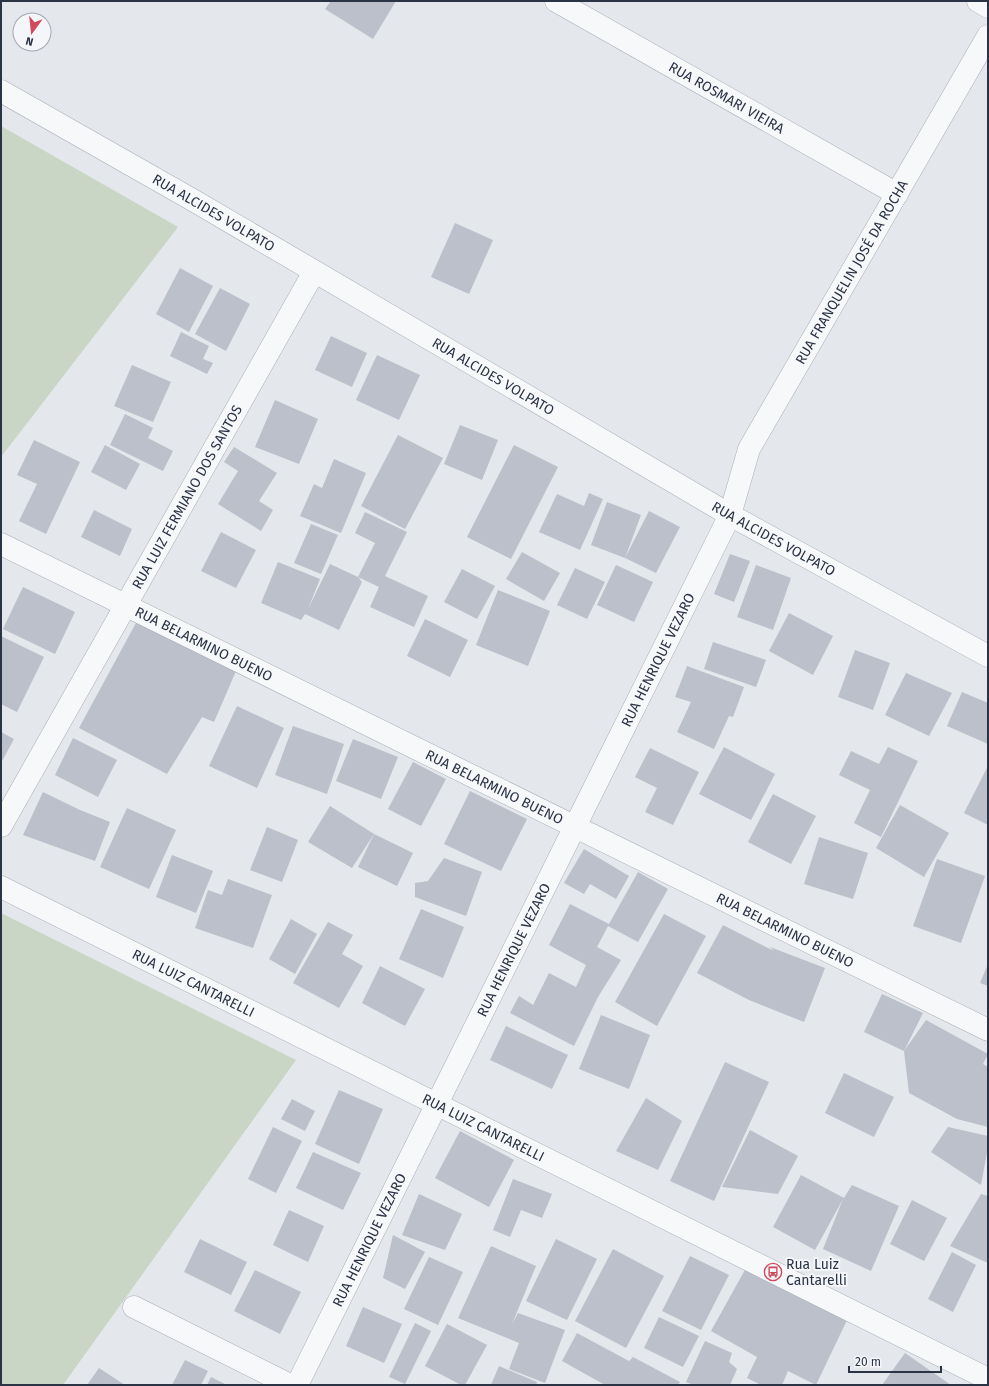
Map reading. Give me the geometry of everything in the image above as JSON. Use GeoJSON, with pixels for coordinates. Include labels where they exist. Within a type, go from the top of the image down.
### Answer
{"type":"FeatureCollection","features":[{"type":"Feature","properties":{"kind":"street","name":"RUA ROSMARI VIEIRA"},"geometry":{"type":"LineString","coordinates":[[556,1],[896,194]]}},
{"type":"Feature","properties":{"kind":"street"},"geometry":{"type":"LineString","coordinates":[[978,1],[988,7]]}},
{"type":"Feature","properties":{"kind":"street","name":"RUA FRANQUELIN JOSÉ DA ROCHA"},"geometry":{"type":"LineString","coordinates":[[730,515],[749,449],[988,36]]}},
{"type":"Feature","properties":{"kind":"street","name":"RUA ALCIDES VOLPATO"},"geometry":{"type":"LineString","coordinates":[[1,91],[730,515],[988,656]]}},
{"type":"Feature","properties":{"kind":"street","name":"RUA LUIZ FERMIANO DOS SANTOS"},"geometry":{"type":"LineString","coordinates":[[1,826],[314,272]]}},
{"type":"Feature","properties":{"kind":"street","name":"RUA HENRIQUE VEZARO"},"geometry":{"type":"LineString","coordinates":[[297,1385],[730,515]]}},
{"type":"Feature","properties":{"kind":"street","name":"RUA BELARMINO BUENO"},"geometry":{"type":"LineString","coordinates":[[1,544],[988,1030]]}},
{"type":"Feature","properties":{"kind":"street","name":"RUA LUIZ CANTARELLI"},"geometry":{"type":"LineString","coordinates":[[1,887],[988,1379]]}},
{"type":"Feature","properties":{"kind":"street"},"geometry":{"type":"LineString","coordinates":[[134,1308],[290,1385]]}},
{"type":"Feature","properties":{"kind":"green space"},"geometry":{"type":"Polygon","coordinates":[[[1,126],[178,227],[1,457],[1,126]]]}},
{"type":"Feature","properties":{"kind":"green space"},"geometry":{"type":"Polygon","coordinates":[[[1,913],[296,1060],[63,1385],[1,1385],[1,913]]]}},
{"type":"Feature","properties":{"kind":"building"},"geometry":{"type":"Polygon","coordinates":[[[331,1],[396,1],[373,39],[325,9],[331,1]]]}},
{"type":"Feature","properties":{"kind":"building"},"geometry":{"type":"Polygon","coordinates":[[[455,223],[493,240],[469,294],[431,277],[455,223]]]}},
{"type":"Feature","properties":{"kind":"building"},"geometry":{"type":"Polygon","coordinates":[[[180,268],[213,286],[189,332],[156,314],[180,268]]]}},
{"type":"Feature","properties":{"kind":"building"},"geometry":{"type":"Polygon","coordinates":[[[220,288],[250,304],[226,351],[195,334],[220,288]]]}},
{"type":"Feature","properties":{"kind":"building"},"geometry":{"type":"Polygon","coordinates":[[[181,332],[209,346],[203,359],[213,363],[207,374],[170,356],[181,332]]]}},
{"type":"Feature","properties":{"kind":"building"},"geometry":{"type":"Polygon","coordinates":[[[331,336],[367,353],[352,387],[315,370],[331,336]]]}},
{"type":"Feature","properties":{"kind":"building"},"geometry":{"type":"Polygon","coordinates":[[[377,355],[420,375],[399,420],[356,400],[377,355]]]}},
{"type":"Feature","properties":{"kind":"building"},"geometry":{"type":"Polygon","coordinates":[[[132,365],[171,382],[153,422],[114,406],[132,365]]]}},
{"type":"Feature","properties":{"kind":"building"},"geometry":{"type":"Polygon","coordinates":[[[275,400],[318,419],[299,464],[255,447],[275,400]]]}},
{"type":"Feature","properties":{"kind":"building"},"geometry":{"type":"Polygon","coordinates":[[[125,414],[153,428],[148,438],[173,451],[163,471],[110,445],[125,414]]]}},
{"type":"Feature","properties":{"kind":"building"},"geometry":{"type":"Polygon","coordinates":[[[460,425],[498,440],[482,480],[444,464],[460,425]]]}},
{"type":"Feature","properties":{"kind":"building"},"geometry":{"type":"Polygon","coordinates":[[[398,435],[443,458],[405,529],[361,506],[398,435]]]}},
{"type":"Feature","properties":{"kind":"building"},"geometry":{"type":"Polygon","coordinates":[[[34,440],[80,462],[46,534],[19,521],[37,484],[17,475],[34,440]]]}},
{"type":"Feature","properties":{"kind":"building"},"geometry":{"type":"Polygon","coordinates":[[[105,445],[140,464],[126,490],[91,472],[105,445]]]}},
{"type":"Feature","properties":{"kind":"building"},"geometry":{"type":"Polygon","coordinates":[[[514,445],[558,467],[511,559],[467,537],[514,445]]]}},
{"type":"Feature","properties":{"kind":"building"},"geometry":{"type":"Polygon","coordinates":[[[234,447],[277,473],[259,501],[273,510],[261,531],[218,504],[238,471],[224,462],[234,447]]]}},
{"type":"Feature","properties":{"kind":"building"},"geometry":{"type":"Polygon","coordinates":[[[334,459],[366,473],[341,533],[300,516],[314,484],[322,488],[334,459]]]}},
{"type":"Feature","properties":{"kind":"building"},"geometry":{"type":"Polygon","coordinates":[[[589,493],[603,499],[580,550],[539,532],[557,494],[584,506],[589,493]]]}},
{"type":"Feature","properties":{"kind":"building"},"geometry":{"type":"Polygon","coordinates":[[[607,502],[641,515],[625,558],[591,545],[607,502]]]}},
{"type":"Feature","properties":{"kind":"building"},"geometry":{"type":"Polygon","coordinates":[[[94,510],[132,529],[120,556],[81,537],[94,510]]]}},
{"type":"Feature","properties":{"kind":"building"},"geometry":{"type":"Polygon","coordinates":[[[649,511],[680,527],[656,573],[625,558],[649,511]]]}},
{"type":"Feature","properties":{"kind":"building"},"geometry":{"type":"Polygon","coordinates":[[[365,512],[407,532],[385,576],[428,596],[414,627],[370,607],[379,587],[358,577],[375,543],[355,533],[365,512]]]}},
{"type":"Feature","properties":{"kind":"building"},"geometry":{"type":"Polygon","coordinates":[[[311,524],[338,535],[321,574],[294,563],[311,524]]]}},
{"type":"Feature","properties":{"kind":"building"},"geometry":{"type":"Polygon","coordinates":[[[221,532],[256,550],[236,588],[201,571],[221,532]]]}},
{"type":"Feature","properties":{"kind":"building"},"geometry":{"type":"Polygon","coordinates":[[[522,552],[560,573],[544,601],[506,579],[522,552]]]}},
{"type":"Feature","properties":{"kind":"building"},"geometry":{"type":"Polygon","coordinates":[[[730,554],[750,561],[734,602],[714,594],[730,554]]]}},
{"type":"Feature","properties":{"kind":"building"},"geometry":{"type":"Polygon","coordinates":[[[278,562],[320,579],[308,609],[330,564],[358,577],[362,582],[339,630],[305,614],[301,620],[261,603],[278,562]]]}},
{"type":"Feature","properties":{"kind":"building"},"geometry":{"type":"Polygon","coordinates":[[[616,565],[653,582],[634,622],[597,605],[616,565]]]}},
{"type":"Feature","properties":{"kind":"building"},"geometry":{"type":"Polygon","coordinates":[[[756,565],[791,578],[773,630],[737,617],[756,565]]]}},
{"type":"Feature","properties":{"kind":"building"},"geometry":{"type":"Polygon","coordinates":[[[575,568],[605,582],[587,619],[557,605],[575,568]]]}},
{"type":"Feature","properties":{"kind":"building"},"geometry":{"type":"Polygon","coordinates":[[[462,569],[495,586],[477,619],[444,602],[462,569]]]}},
{"type":"Feature","properties":{"kind":"building"},"geometry":{"type":"Polygon","coordinates":[[[23,587],[75,612],[55,654],[3,629],[23,587]]]}},
{"type":"Feature","properties":{"kind":"building"},"geometry":{"type":"Polygon","coordinates":[[[498,590],[550,611],[528,666],[476,645],[498,590]]]}},
{"type":"Feature","properties":{"kind":"building"},"geometry":{"type":"Polygon","coordinates":[[[789,613],[833,636],[813,675],[769,651],[789,613]]]}},
{"type":"Feature","properties":{"kind":"building"},"geometry":{"type":"Polygon","coordinates":[[[425,619],[468,640],[450,677],[407,656],[425,619]]]}},
{"type":"Feature","properties":{"kind":"building"},"geometry":{"type":"Polygon","coordinates":[[[137,621],[236,671],[214,722],[202,717],[167,774],[79,728],[137,621]]]}},
{"type":"Feature","properties":{"kind":"building"},"geometry":{"type":"Polygon","coordinates":[[[1,636],[44,657],[17,712],[1,704],[1,636]]]}},
{"type":"Feature","properties":{"kind":"building"},"geometry":{"type":"Polygon","coordinates":[[[713,642],[766,660],[756,687],[704,669],[713,642]]]}},
{"type":"Feature","properties":{"kind":"building"},"geometry":{"type":"Polygon","coordinates":[[[855,650],[890,663],[873,710],[838,697],[855,650]]]}},
{"type":"Feature","properties":{"kind":"building"},"geometry":{"type":"Polygon","coordinates":[[[687,666],[744,687],[733,717],[729,716],[714,749],[677,732],[691,702],[675,697],[687,666]]]}},
{"type":"Feature","properties":{"kind":"building"},"geometry":{"type":"Polygon","coordinates":[[[906,673],[952,693],[929,736],[885,715],[906,673]]]}},
{"type":"Feature","properties":{"kind":"building"},"geometry":{"type":"Polygon","coordinates":[[[962,692],[988,703],[988,744],[947,726],[962,692]]]}},
{"type":"Feature","properties":{"kind":"building"},"geometry":{"type":"Polygon","coordinates":[[[237,706],[284,728],[257,788],[209,766],[237,706]]]}},
{"type":"Feature","properties":{"kind":"building"},"geometry":{"type":"Polygon","coordinates":[[[293,726],[344,744],[327,794],[275,775],[293,726]]]}},
{"type":"Feature","properties":{"kind":"building"},"geometry":{"type":"Polygon","coordinates":[[[1,732],[14,739],[1,763],[1,732]]]}},
{"type":"Feature","properties":{"kind":"building"},"geometry":{"type":"Polygon","coordinates":[[[73,738],[117,760],[98,797],[55,775],[73,738]]]}},
{"type":"Feature","properties":{"kind":"building"},"geometry":{"type":"Polygon","coordinates":[[[353,739],[398,757],[381,799],[336,781],[353,739]]]}},
{"type":"Feature","properties":{"kind":"building"},"geometry":{"type":"Polygon","coordinates":[[[724,747],[775,774],[751,820],[699,794],[724,747]]]}},
{"type":"Feature","properties":{"kind":"building"},"geometry":{"type":"Polygon","coordinates":[[[888,747],[918,761],[881,837],[854,823],[870,790],[839,775],[851,751],[879,764],[888,747]]]}},
{"type":"Feature","properties":{"kind":"building"},"geometry":{"type":"Polygon","coordinates":[[[650,748],[699,772],[673,825],[645,812],[657,788],[635,777],[650,748]]]}},
{"type":"Feature","properties":{"kind":"building"},"geometry":{"type":"Polygon","coordinates":[[[413,762],[446,779],[421,826],[388,809],[413,762]]]}},
{"type":"Feature","properties":{"kind":"building"},"geometry":{"type":"Polygon","coordinates":[[[988,766],[988,825],[964,813],[988,766]]]}},
{"type":"Feature","properties":{"kind":"building"},"geometry":{"type":"Polygon","coordinates":[[[470,791],[527,819],[501,871],[444,844],[470,791]]]}},
{"type":"Feature","properties":{"kind":"building"},"geometry":{"type":"Polygon","coordinates":[[[43,792],[80,810],[110,822],[95,861],[23,835],[43,792]]]}},
{"type":"Feature","properties":{"kind":"building"},"geometry":{"type":"Polygon","coordinates":[[[773,794],[816,816],[791,864],[748,842],[773,794]]]}},
{"type":"Feature","properties":{"kind":"building"},"geometry":{"type":"Polygon","coordinates":[[[900,805],[949,833],[924,877],[876,848],[900,805]]]}},
{"type":"Feature","properties":{"kind":"building"},"geometry":{"type":"Polygon","coordinates":[[[330,806],[374,834],[352,868],[308,842],[330,806]]]}},
{"type":"Feature","properties":{"kind":"building"},"geometry":{"type":"Polygon","coordinates":[[[127,808],[176,830],[149,889],[100,867],[127,808]]]}},
{"type":"Feature","properties":{"kind":"building"},"geometry":{"type":"Polygon","coordinates":[[[267,827],[298,840],[282,882],[250,870],[267,827]]]}},
{"type":"Feature","properties":{"kind":"building"},"geometry":{"type":"Polygon","coordinates":[[[374,834],[413,853],[397,886],[358,867],[374,834]]]}},
{"type":"Feature","properties":{"kind":"building"},"geometry":{"type":"Polygon","coordinates":[[[819,837],[868,853],[853,899],[804,884],[819,837]]]}},
{"type":"Feature","properties":{"kind":"building"},"geometry":{"type":"Polygon","coordinates":[[[584,849],[629,876],[616,899],[590,884],[584,894],[564,883],[584,849]]]}},
{"type":"Feature","properties":{"kind":"building"},"geometry":{"type":"Polygon","coordinates":[[[172,855],[213,871],[196,913],[156,897],[172,855]]]}},
{"type":"Feature","properties":{"kind":"building"},"geometry":{"type":"Polygon","coordinates":[[[444,858],[482,872],[466,916],[415,897],[415,883],[428,881],[444,858]]]}},
{"type":"Feature","properties":{"kind":"building"},"geometry":{"type":"Polygon","coordinates":[[[937,859],[985,876],[961,943],[913,926],[937,859]]]}},
{"type":"Feature","properties":{"kind":"building"},"geometry":{"type":"Polygon","coordinates":[[[638,872],[668,889],[638,942],[608,926],[597,947],[621,960],[598,997],[574,1046],[510,1013],[519,996],[533,1005],[549,973],[576,987],[586,965],[549,945],[570,904],[609,924],[638,872]]]}},
{"type":"Feature","properties":{"kind":"building"},"geometry":{"type":"Polygon","coordinates":[[[228,879],[272,895],[253,948],[195,928],[208,890],[222,895],[228,879]]]}},
{"type":"Feature","properties":{"kind":"building"},"geometry":{"type":"Polygon","coordinates":[[[421,909],[464,927],[443,978],[399,959],[421,909]]]}},
{"type":"Feature","properties":{"kind":"building"},"geometry":{"type":"Polygon","coordinates":[[[664,914],[706,936],[657,1026],[615,1002],[664,914]]]}},
{"type":"Feature","properties":{"kind":"building"},"geometry":{"type":"Polygon","coordinates":[[[291,919],[317,934],[295,974],[269,959],[291,919]]]}},
{"type":"Feature","properties":{"kind":"building"},"geometry":{"type":"Polygon","coordinates":[[[328,922],[353,935],[342,954],[363,966],[339,1008],[293,983],[328,922]]]}},
{"type":"Feature","properties":{"kind":"building"},"geometry":{"type":"Polygon","coordinates":[[[723,925],[774,951],[770,947],[825,968],[804,1022],[749,1000],[697,973],[723,925]]]}},
{"type":"Feature","properties":{"kind":"building"},"geometry":{"type":"Polygon","coordinates":[[[988,964],[988,986],[980,983],[988,964]]]}},
{"type":"Feature","properties":{"kind":"building"},"geometry":{"type":"Polygon","coordinates":[[[380,966],[425,989],[405,1026],[362,1003],[380,966]]]}},
{"type":"Feature","properties":{"kind":"building"},"geometry":{"type":"Polygon","coordinates":[[[882,994],[923,1013],[904,1051],[864,1032],[882,994]]]}},
{"type":"Feature","properties":{"kind":"building"},"geometry":{"type":"Polygon","coordinates":[[[601,1015],[650,1035],[629,1089],[579,1069],[601,1015]]]}},
{"type":"Feature","properties":{"kind":"building"},"geometry":{"type":"Polygon","coordinates":[[[926,1020],[988,1054],[983,1064],[988,1067],[988,1127],[957,1119],[909,1093],[904,1051],[926,1020]]]}},
{"type":"Feature","properties":{"kind":"building"},"geometry":{"type":"Polygon","coordinates":[[[506,1026],[568,1055],[552,1089],[490,1060],[506,1026]]]}},
{"type":"Feature","properties":{"kind":"building"},"geometry":{"type":"Polygon","coordinates":[[[725,1062],[769,1082],[714,1201],[670,1181],[725,1062]]]}},
{"type":"Feature","properties":{"kind":"building"},"geometry":{"type":"Polygon","coordinates":[[[844,1073],[894,1097],[874,1137],[825,1113],[844,1073]]]}},
{"type":"Feature","properties":{"kind":"building"},"geometry":{"type":"Polygon","coordinates":[[[339,1090],[383,1109],[359,1164],[315,1144],[339,1090]]]}},
{"type":"Feature","properties":{"kind":"building"},"geometry":{"type":"Polygon","coordinates":[[[646,1098],[682,1121],[658,1170],[616,1151],[646,1098]]]}},
{"type":"Feature","properties":{"kind":"building"},"geometry":{"type":"Polygon","coordinates":[[[292,1099],[315,1111],[305,1131],[281,1119],[292,1099]]]}},
{"type":"Feature","properties":{"kind":"building"},"geometry":{"type":"Polygon","coordinates":[[[273,1127],[302,1141],[276,1193],[248,1179],[273,1127]]]}},
{"type":"Feature","properties":{"kind":"building"},"geometry":{"type":"Polygon","coordinates":[[[948,1127],[988,1136],[988,1147],[981,1185],[931,1152],[948,1127]]]}},
{"type":"Feature","properties":{"kind":"building"},"geometry":{"type":"Polygon","coordinates":[[[750,1130],[798,1156],[778,1194],[722,1187],[750,1130]]]}},
{"type":"Feature","properties":{"kind":"building"},"geometry":{"type":"Polygon","coordinates":[[[460,1131],[514,1160],[489,1207],[435,1178],[460,1131]]]}},
{"type":"Feature","properties":{"kind":"building"},"geometry":{"type":"Polygon","coordinates":[[[313,1152],[361,1173],[343,1210],[296,1188],[313,1152]]]}},
{"type":"Feature","properties":{"kind":"building"},"geometry":{"type":"Polygon","coordinates":[[[801,1175],[844,1198],[852,1185],[899,1206],[871,1271],[823,1249],[843,1199],[815,1250],[773,1227],[801,1175]]]}},
{"type":"Feature","properties":{"kind":"building"},"geometry":{"type":"Polygon","coordinates":[[[513,1179],[552,1194],[542,1218],[521,1210],[510,1237],[493,1230],[513,1179]]]}},
{"type":"Feature","properties":{"kind":"building"},"geometry":{"type":"Polygon","coordinates":[[[419,1194],[462,1214],[445,1250],[402,1235],[419,1194]]]}},
{"type":"Feature","properties":{"kind":"building"},"geometry":{"type":"Polygon","coordinates":[[[981,1194],[988,1196],[988,1263],[950,1246],[981,1194]]]}},
{"type":"Feature","properties":{"kind":"building"},"geometry":{"type":"Polygon","coordinates":[[[912,1200],[947,1218],[924,1261],[890,1244],[912,1200]]]}},
{"type":"Feature","properties":{"kind":"building"},"geometry":{"type":"Polygon","coordinates":[[[289,1210],[324,1226],[308,1262],[273,1245],[289,1210]]]}},
{"type":"Feature","properties":{"kind":"building"},"geometry":{"type":"Polygon","coordinates":[[[393,1235],[425,1252],[405,1289],[383,1278],[393,1235]]]}},
{"type":"Feature","properties":{"kind":"building"},"geometry":{"type":"Polygon","coordinates":[[[200,1239],[247,1262],[231,1295],[184,1272],[200,1239]]]}},
{"type":"Feature","properties":{"kind":"building"},"geometry":{"type":"Polygon","coordinates":[[[556,1239],[597,1259],[567,1320],[526,1301],[556,1239]]]}},
{"type":"Feature","properties":{"kind":"building"},"geometry":{"type":"Polygon","coordinates":[[[491,1246],[536,1266],[512,1324],[518,1313],[565,1330],[545,1383],[509,1369],[519,1343],[458,1318],[491,1246]]]}},
{"type":"Feature","properties":{"kind":"building"},"geometry":{"type":"Polygon","coordinates":[[[613,1249],[664,1276],[626,1348],[575,1321],[613,1249]]]}},
{"type":"Feature","properties":{"kind":"building"},"geometry":{"type":"Polygon","coordinates":[[[952,1252],[976,1265],[953,1312],[928,1299],[952,1252]]]}},
{"type":"Feature","properties":{"kind":"building"},"geometry":{"type":"Polygon","coordinates":[[[690,1256],[729,1275],[701,1330],[662,1311],[690,1256]]]}},
{"type":"Feature","properties":{"kind":"building"},"geometry":{"type":"Polygon","coordinates":[[[429,1257],[463,1272],[438,1325],[404,1309],[429,1257]]]}},
{"type":"Feature","properties":{"kind":"building"},"geometry":{"type":"Polygon","coordinates":[[[746,1268],[849,1316],[816,1385],[788,1371],[782,1385],[761,1385],[747,1378],[757,1357],[711,1331],[746,1268]]]}},
{"type":"Feature","properties":{"kind":"building"},"geometry":{"type":"Polygon","coordinates":[[[255,1270],[301,1292],[280,1334],[234,1311],[255,1270]]]}},
{"type":"Feature","properties":{"kind":"building"},"geometry":{"type":"Polygon","coordinates":[[[363,1307],[402,1324],[384,1363],[346,1346],[363,1307]]]}},
{"type":"Feature","properties":{"kind":"building"},"geometry":{"type":"Polygon","coordinates":[[[659,1317],[699,1336],[683,1367],[644,1348],[659,1317]]]}},
{"type":"Feature","properties":{"kind":"building"},"geometry":{"type":"Polygon","coordinates":[[[415,1323],[431,1331],[405,1384],[389,1377],[415,1323]]]}},
{"type":"Feature","properties":{"kind":"building"},"geometry":{"type":"Polygon","coordinates":[[[447,1324],[487,1345],[465,1385],[461,1385],[425,1366],[447,1324]]]}},
{"type":"Feature","properties":{"kind":"building"},"geometry":{"type":"Polygon","coordinates":[[[577,1333],[629,1361],[633,1357],[680,1382],[678,1385],[605,1385],[562,1361],[577,1333]]]}},
{"type":"Feature","properties":{"kind":"building"},"geometry":{"type":"Polygon","coordinates":[[[705,1341],[732,1353],[729,1362],[737,1369],[730,1385],[694,1385],[686,1382],[705,1341]]]}},
{"type":"Feature","properties":{"kind":"building"},"geometry":{"type":"Polygon","coordinates":[[[905,1353],[951,1385],[882,1385],[905,1353]]]}},
{"type":"Feature","properties":{"kind":"building"},"geometry":{"type":"Polygon","coordinates":[[[185,1360],[208,1371],[201,1385],[172,1385],[185,1360]]]}},
{"type":"Feature","properties":{"kind":"building"},"geometry":{"type":"Polygon","coordinates":[[[499,1366],[537,1382],[536,1385],[491,1385],[499,1366]]]}},
{"type":"Feature","properties":{"kind":"building"},"geometry":{"type":"Polygon","coordinates":[[[99,1368],[125,1385],[87,1385],[99,1368]]]}},
{"type":"Feature","properties":{"kind":"building"},"geometry":{"type":"Polygon","coordinates":[[[211,1377],[227,1385],[207,1385],[211,1377]]]}},
{"type":"Feature","properties":{"kind":"place","name":"Rua Luiz Cantarelli"},"geometry":{"type":"Point","coordinates":[773,1272]}}]}
